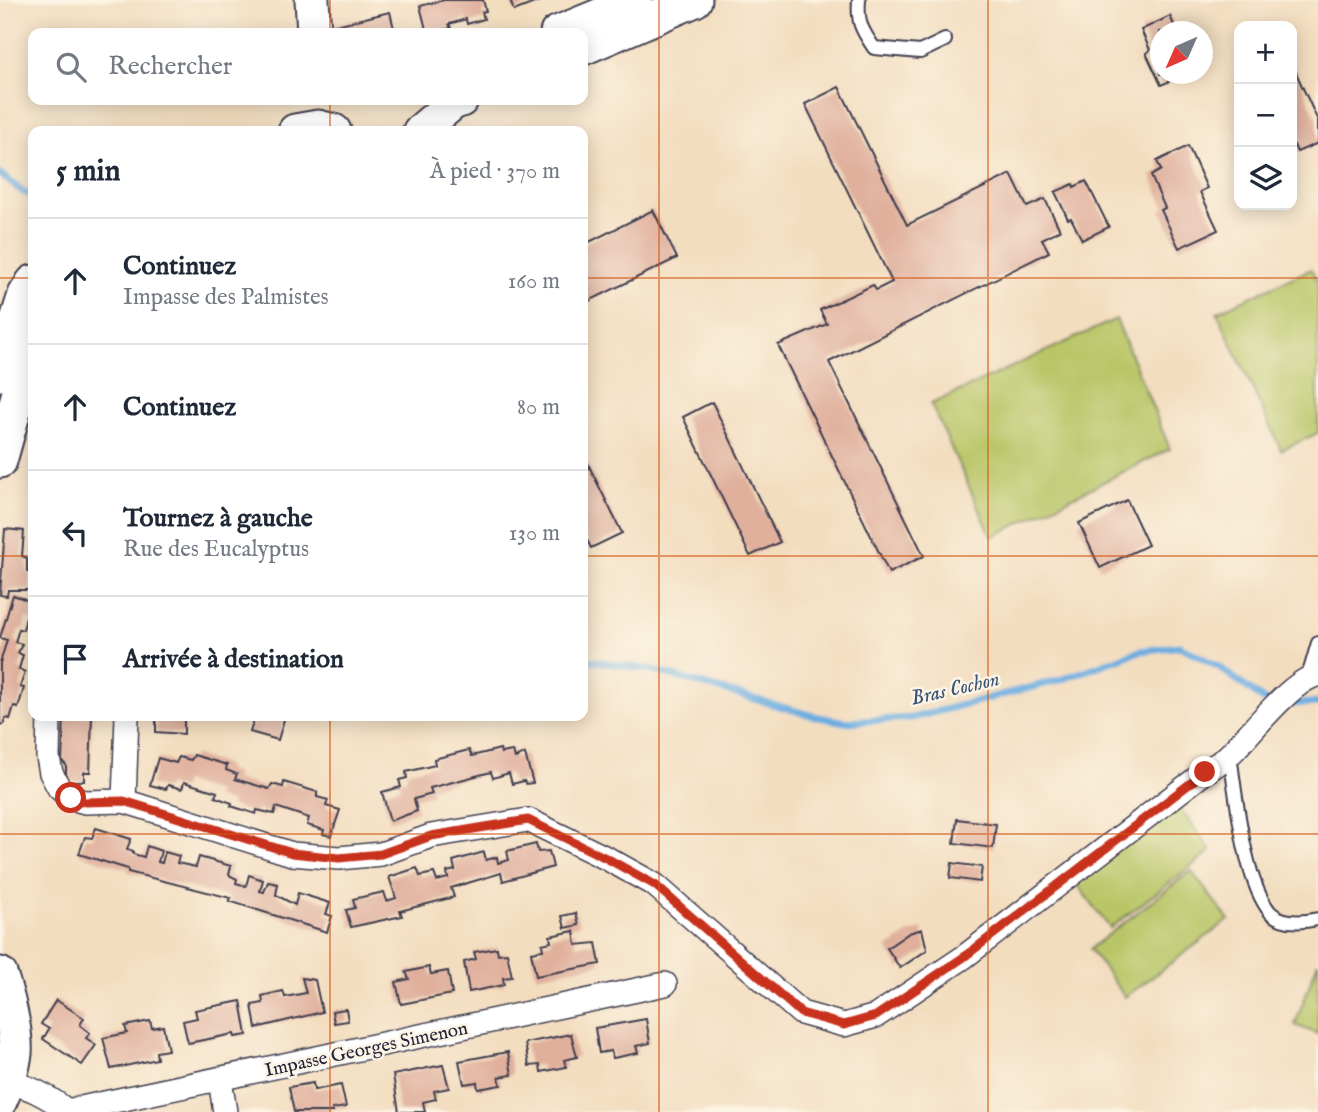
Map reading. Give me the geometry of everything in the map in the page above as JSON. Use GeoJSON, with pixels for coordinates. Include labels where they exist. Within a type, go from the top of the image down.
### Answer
{"type":"FeatureCollection","features":[{"type":"Feature","properties":{"kind":"street"},"geometry":{"type":"LineString","coordinates":[[312,0],[314,28]]}},
{"type":"Feature","properties":{"kind":"street"},"geometry":{"type":"LineString","coordinates":[[568,28],[637,0]]}},
{"type":"Feature","properties":{"kind":"street"},"geometry":{"type":"LineString","coordinates":[[588,46],[695,0]]}},
{"type":"Feature","properties":{"kind":"street"},"geometry":{"type":"LineString","coordinates":[[296,126],[303,105]]}},
{"type":"Feature","properties":{"kind":"street"},"geometry":{"type":"LineString","coordinates":[[404,126],[422,105]]}},
{"type":"Feature","properties":{"kind":"street"},"geometry":{"type":"LineString","coordinates":[[426,126],[451,105]]}},
{"type":"Feature","properties":{"kind":"street"},"geometry":{"type":"LineString","coordinates":[[0,461],[25,295],[28,290]]}},
{"type":"Feature","properties":{"kind":"street"},"geometry":{"type":"LineString","coordinates":[[14,377],[28,343]]}},
{"type":"Feature","properties":{"kind":"street"},"geometry":{"type":"LineString","coordinates":[[49,721],[48,757],[51,773],[59,788],[71,798],[85,802],[124,801],[292,853],[339,858],[381,854],[431,836],[528,820],[655,885],[801,1013],[844,1025],[876,1016],[964,957],[1230,755],[1262,719],[1313,676]]}},
{"type":"Feature","properties":{"kind":"street"},"geometry":{"type":"LineString","coordinates":[[124,801],[127,721]]}},
{"type":"Feature","properties":{"kind":"street"},"geometry":{"type":"LineString","coordinates":[[0,974],[8,995],[15,1053],[3,1089],[50,1097],[67,1111]]}},
{"type":"Feature","properties":{"kind":"street","name":"Impasse Georges Simenon"},"geometry":{"type":"LineString","coordinates":[[67,1111],[665,984]]}},
{"type":"Feature","properties":{"kind":"street"},"geometry":{"type":"LineString","coordinates":[[220,1079],[225,1112]]}},
{"type":"Feature","properties":{"kind":"lane"},"geometry":{"type":"LineString","coordinates":[[859,0],[861,29],[874,48],[920,52],[945,40]]}},
{"type":"Feature","properties":{"kind":"lane"},"geometry":{"type":"LineString","coordinates":[[1313,676],[1318,643]]}},
{"type":"Feature","properties":{"kind":"lane"},"geometry":{"type":"LineString","coordinates":[[1230,755],[1240,819],[1256,886],[1272,914],[1287,920],[1304,922],[1318,919]]}},
{"type":"Feature","properties":{"kind":"green space"},"geometry":{"type":"Polygon","coordinates":[[[1311,269],[1318,283],[1318,433],[1281,450],[1217,312],[1311,269]]]}},
{"type":"Feature","properties":{"kind":"green space"},"geometry":{"type":"Polygon","coordinates":[[[1116,319],[1170,449],[992,537],[931,404],[1116,319]]]}},
{"type":"Feature","properties":{"kind":"green space"},"geometry":{"type":"Polygon","coordinates":[[[1177,804],[1211,851],[1110,928],[1075,882],[1177,804]]]}},
{"type":"Feature","properties":{"kind":"green space"},"geometry":{"type":"Polygon","coordinates":[[[1191,871],[1229,920],[1125,997],[1090,949],[1191,871]]]}},
{"type":"Feature","properties":{"kind":"green space"},"geometry":{"type":"Polygon","coordinates":[[[1318,961],[1318,1034],[1295,1025],[1318,961]]]}},
{"type":"Feature","properties":{"kind":"building"},"geometry":{"type":"Polygon","coordinates":[[[444,0],[483,0],[486,11],[482,12],[484,19],[467,24],[466,19],[449,24],[451,28],[426,28],[420,6],[444,0]]]}},
{"type":"Feature","properties":{"kind":"building"},"geometry":{"type":"Polygon","coordinates":[[[510,0],[542,0],[514,11],[510,0]]]}},
{"type":"Feature","properties":{"kind":"building"},"geometry":{"type":"Polygon","coordinates":[[[390,12],[394,28],[328,28],[390,12]]]}},
{"type":"Feature","properties":{"kind":"building"},"geometry":{"type":"Polygon","coordinates":[[[1170,16],[1172,21],[1160,21],[1170,16]]]}},
{"type":"Feature","properties":{"kind":"building"},"geometry":{"type":"Polygon","coordinates":[[[1150,26],[1150,50],[1141,30],[1150,26]]]}},
{"type":"Feature","properties":{"kind":"building"},"geometry":{"type":"Polygon","coordinates":[[[1297,75],[1318,121],[1318,143],[1297,152],[1297,75]]]}},
{"type":"Feature","properties":{"kind":"building"},"geometry":{"type":"Polygon","coordinates":[[[839,87],[907,225],[1011,174],[1027,207],[1045,199],[1060,230],[1042,239],[1049,252],[829,362],[924,556],[889,573],[778,345],[827,324],[820,310],[873,285],[876,290],[892,282],[805,104],[839,87]]]}},
{"type":"Feature","properties":{"kind":"building"},"geometry":{"type":"Polygon","coordinates":[[[1188,146],[1207,188],[1200,192],[1218,230],[1179,248],[1161,210],[1165,208],[1151,176],[1161,170],[1157,161],[1188,146]]]}},
{"type":"Feature","properties":{"kind":"building"},"geometry":{"type":"Polygon","coordinates":[[[1086,181],[1109,227],[1082,240],[1055,192],[1086,181]]]}},
{"type":"Feature","properties":{"kind":"building"},"geometry":{"type":"Polygon","coordinates":[[[653,210],[677,258],[588,302],[588,242],[653,210]]]}},
{"type":"Feature","properties":{"kind":"building"},"geometry":{"type":"Polygon","coordinates":[[[712,402],[780,542],[750,556],[683,417],[712,402]]]}},
{"type":"Feature","properties":{"kind":"building"},"geometry":{"type":"Polygon","coordinates":[[[588,464],[622,533],[591,548],[588,542],[588,464]]]}},
{"type":"Feature","properties":{"kind":"building"},"geometry":{"type":"Polygon","coordinates":[[[1127,500],[1148,545],[1100,568],[1079,523],[1127,500]]]}},
{"type":"Feature","properties":{"kind":"building"},"geometry":{"type":"Polygon","coordinates":[[[5,529],[24,531],[22,556],[27,558],[28,590],[8,590],[7,596],[0,595],[5,529]]]}},
{"type":"Feature","properties":{"kind":"building"},"geometry":{"type":"Polygon","coordinates":[[[13,595],[28,600],[28,619],[23,630],[19,629],[15,642],[22,644],[18,653],[23,655],[19,669],[25,672],[20,687],[24,688],[18,708],[14,706],[10,719],[6,718],[3,725],[0,724],[0,663],[7,640],[0,638],[13,595]]]}},
{"type":"Feature","properties":{"kind":"building"},"geometry":{"type":"Polygon","coordinates":[[[64,721],[92,721],[90,772],[84,772],[84,781],[66,781],[66,765],[62,761],[64,721]]]}},
{"type":"Feature","properties":{"kind":"building"},"geometry":{"type":"Polygon","coordinates":[[[156,721],[184,721],[184,734],[156,732],[156,721]]]}},
{"type":"Feature","properties":{"kind":"building"},"geometry":{"type":"Polygon","coordinates":[[[253,721],[284,721],[278,740],[250,732],[253,721]]]}},
{"type":"Feature","properties":{"kind":"building"},"geometry":{"type":"Polygon","coordinates":[[[500,749],[501,753],[513,751],[515,758],[525,754],[533,783],[526,784],[524,781],[512,784],[509,773],[493,778],[491,772],[430,788],[432,794],[414,799],[417,811],[390,821],[382,792],[401,787],[399,780],[407,778],[406,772],[435,765],[434,759],[469,750],[472,756],[500,749]]]}},
{"type":"Feature","properties":{"kind":"building"},"geometry":{"type":"Polygon","coordinates":[[[194,755],[227,765],[226,770],[237,774],[235,779],[269,789],[272,784],[283,787],[284,782],[317,792],[317,797],[328,800],[326,806],[340,810],[331,836],[323,834],[324,830],[307,825],[309,818],[276,807],[274,814],[257,810],[256,814],[231,806],[232,803],[215,797],[217,792],[184,782],[182,789],[168,785],[166,789],[150,785],[158,758],[176,763],[179,757],[191,760],[194,755]]]}},
{"type":"Feature","properties":{"kind":"building"},"geometry":{"type":"Polygon","coordinates":[[[957,819],[996,824],[993,848],[954,843],[957,819]]]}},
{"type":"Feature","properties":{"kind":"building"},"geometry":{"type":"Polygon","coordinates":[[[96,828],[131,839],[127,849],[133,851],[133,854],[144,857],[147,846],[161,851],[158,862],[162,863],[165,852],[179,856],[177,863],[196,867],[199,857],[231,866],[229,875],[237,879],[236,883],[246,886],[249,875],[263,880],[260,891],[264,892],[268,882],[278,884],[276,895],[295,905],[298,893],[330,903],[326,914],[332,916],[327,932],[229,901],[231,898],[128,872],[128,869],[79,854],[85,837],[92,838],[96,828]]]}},
{"type":"Feature","properties":{"kind":"building"},"geometry":{"type":"Polygon","coordinates":[[[536,844],[538,852],[549,851],[553,867],[503,881],[501,873],[451,888],[454,897],[400,911],[402,916],[351,927],[346,910],[355,908],[353,899],[384,892],[387,901],[396,898],[389,877],[417,868],[420,876],[434,873],[437,881],[448,878],[447,872],[455,870],[453,861],[484,852],[486,860],[497,857],[498,863],[509,860],[507,851],[536,844]]]}},
{"type":"Feature","properties":{"kind":"building"},"geometry":{"type":"Polygon","coordinates":[[[952,863],[982,867],[980,882],[950,878],[952,863]]]}},
{"type":"Feature","properties":{"kind":"building"},"geometry":{"type":"Polygon","coordinates":[[[576,913],[579,925],[565,928],[562,916],[576,913]]]}},
{"type":"Feature","properties":{"kind":"building"},"geometry":{"type":"Polygon","coordinates":[[[922,929],[927,950],[900,968],[887,948],[909,933],[922,929]]]}},
{"type":"Feature","properties":{"kind":"building"},"geometry":{"type":"Polygon","coordinates":[[[574,931],[576,945],[596,943],[600,964],[536,976],[531,952],[543,950],[542,944],[551,942],[550,936],[574,931]]]}},
{"type":"Feature","properties":{"kind":"building"},"geometry":{"type":"Polygon","coordinates":[[[497,948],[498,954],[507,953],[512,977],[503,978],[504,985],[469,992],[464,962],[476,959],[474,952],[497,948]]]}},
{"type":"Feature","properties":{"kind":"building"},"geometry":{"type":"Polygon","coordinates":[[[429,967],[431,974],[448,971],[452,994],[401,1004],[396,982],[409,979],[406,972],[429,967]]]}},
{"type":"Feature","properties":{"kind":"building"},"geometry":{"type":"Polygon","coordinates":[[[302,978],[315,980],[322,1012],[256,1028],[252,1005],[263,1003],[262,996],[283,991],[285,997],[306,993],[302,978]]]}},
{"type":"Feature","properties":{"kind":"building"},"geometry":{"type":"Polygon","coordinates":[[[56,1000],[84,1018],[80,1025],[90,1033],[86,1038],[96,1045],[82,1065],[43,1039],[49,1029],[41,1024],[56,1000]]]}},
{"type":"Feature","properties":{"kind":"building"},"geometry":{"type":"Polygon","coordinates":[[[241,1001],[247,1035],[235,1037],[234,1034],[188,1043],[183,1021],[197,1018],[195,1010],[241,1001]]]}},
{"type":"Feature","properties":{"kind":"building"},"geometry":{"type":"Polygon","coordinates":[[[346,1009],[348,1021],[334,1023],[332,1011],[346,1009]]]}},
{"type":"Feature","properties":{"kind":"building"},"geometry":{"type":"Polygon","coordinates":[[[646,1019],[650,1043],[636,1046],[638,1053],[613,1058],[611,1051],[599,1053],[595,1028],[646,1019]]]}},
{"type":"Feature","properties":{"kind":"building"},"geometry":{"type":"Polygon","coordinates":[[[150,1021],[152,1028],[163,1026],[168,1050],[156,1052],[157,1059],[111,1069],[103,1038],[127,1033],[125,1026],[150,1021]]]}},
{"type":"Feature","properties":{"kind":"building"},"geometry":{"type":"Polygon","coordinates":[[[571,1034],[577,1057],[564,1060],[566,1067],[541,1072],[540,1065],[529,1066],[525,1043],[571,1034]]]}},
{"type":"Feature","properties":{"kind":"building"},"geometry":{"type":"Polygon","coordinates":[[[508,1052],[512,1075],[499,1077],[501,1085],[478,1089],[477,1082],[464,1084],[459,1061],[508,1052]]]}},
{"type":"Feature","properties":{"kind":"building"},"geometry":{"type":"Polygon","coordinates":[[[443,1065],[449,1088],[434,1091],[436,1099],[423,1102],[425,1112],[399,1112],[393,1075],[443,1065]]]}},
{"type":"Feature","properties":{"kind":"building"},"geometry":{"type":"Polygon","coordinates":[[[313,1083],[314,1090],[341,1085],[346,1107],[332,1109],[333,1112],[294,1112],[289,1087],[313,1083]]]}},
{"type":"Feature","properties":{"kind":"waterway","name":"Bras Cochon"},"geometry":{"type":"LineString","coordinates":[[0,174],[28,194]]}},
{"type":"Feature","properties":{"kind":"waterway","name":"Bras Cochon"},"geometry":{"type":"LineString","coordinates":[[588,660],[652,670],[814,716],[845,722],[912,718],[1060,680],[1140,651],[1180,646],[1219,667],[1270,705]]}},
{"type":"Feature","properties":{"kind":"waterway","name":"Bras Cochon"},"geometry":{"type":"LineString","coordinates":[[1285,704],[1318,703]]}},
{"type":"Feature","properties":{"kind":"route"},"geometry":{"type":"LineString","coordinates":[[71,798],[85,802],[124,801],[292,853],[339,858],[381,854],[431,836],[528,820],[655,885],[801,1013],[844,1025],[876,1016],[964,957],[1205,772]]}}]}
